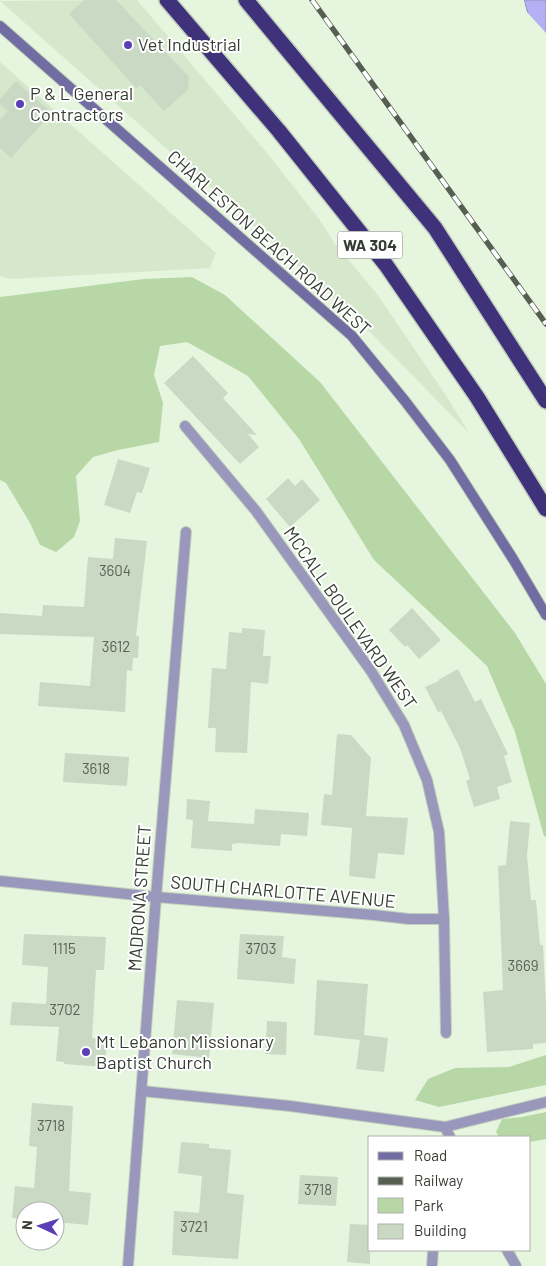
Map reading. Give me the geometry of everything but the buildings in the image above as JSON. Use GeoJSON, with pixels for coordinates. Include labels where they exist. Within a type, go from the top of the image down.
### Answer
{"type":"FeatureCollection","features":[{"type":"Feature","properties":{"kind":"highway","name":"WA 304"},"geometry":{"type":"LineString","coordinates":[[167,0],[279,132],[386,265],[477,397],[546,509]]}},
{"type":"Feature","properties":{"kind":"highway"},"geometry":{"type":"LineString","coordinates":[[246,0],[435,228],[546,401]]}},
{"type":"Feature","properties":{"kind":"main road","name":"CHARLESTON BEACH ROAD WEST"},"geometry":{"type":"LineString","coordinates":[[0,26],[352,336],[450,460],[513,558],[546,615]]}},
{"type":"Feature","properties":{"kind":"street","name":"MCCALL BOULEVARD WEST"},"geometry":{"type":"LineString","coordinates":[[185,426],[256,511],[370,671],[404,725],[427,780],[439,832],[444,919],[446,1033]]}},
{"type":"Feature","properties":{"kind":"street","name":"MADRONA STREET"},"geometry":{"type":"LineString","coordinates":[[128,1266],[186,532]]}},
{"type":"Feature","properties":{"kind":"street","name":"SOUTH CHARLOTTE AVENUE"},"geometry":{"type":"LineString","coordinates":[[0,881],[409,919],[444,919]]}},
{"type":"Feature","properties":{"kind":"street"},"geometry":{"type":"LineString","coordinates":[[142,1091],[290,1106],[444,1132],[546,1102]]}},
{"type":"Feature","properties":{"kind":"street"},"geometry":{"type":"LineString","coordinates":[[432,1266],[433,1251]]}},
{"type":"Feature","properties":{"kind":"street"},"geometry":{"type":"LineString","coordinates":[[508,1251],[516,1266]]}},
{"type":"Feature","properties":{"kind":"shaded area"},"geometry":{"type":"Polygon","coordinates":[[[137,0],[267,153],[319,219],[335,244],[377,294],[447,397],[469,433],[367,329],[0,1],[137,0]]]}},
{"type":"Feature","properties":{"kind":"shaded area"},"geometry":{"type":"Polygon","coordinates":[[[524,0],[546,0],[546,75],[524,0]]]}},
{"type":"Feature","properties":{"kind":"shaded area"},"geometry":{"type":"Polygon","coordinates":[[[0,62],[216,253],[210,268],[10,279],[0,276],[0,62]]]}},
{"type":"Feature","properties":{"kind":"green space"},"geometry":{"type":"Polygon","coordinates":[[[192,277],[225,295],[320,382],[515,633],[546,684],[546,837],[544,836],[515,732],[487,666],[374,560],[299,439],[248,376],[187,342],[160,346],[154,375],[163,403],[159,442],[93,457],[76,476],[80,521],[74,537],[56,552],[40,545],[30,523],[6,483],[0,480],[0,297],[144,279],[192,277]]]}},
{"type":"Feature","properties":{"kind":"green space"},"geometry":{"type":"Polygon","coordinates":[[[546,1055],[546,1085],[439,1107],[415,1100],[428,1079],[455,1068],[509,1067],[546,1055]]]}},
{"type":"Feature","properties":{"kind":"green space"},"geometry":{"type":"Polygon","coordinates":[[[546,1112],[546,1139],[531,1142],[531,1136],[498,1136],[496,1132],[502,1119],[546,1112]]]}},
{"type":"Feature","properties":{"kind":"pier"},"geometry":{"type":"Polygon","coordinates":[[[521,0],[524,0],[526,11],[546,33],[546,77],[544,76],[521,0]]]}},
{"type":"Feature","properties":{"kind":"railway"},"geometry":{"type":"LineString","coordinates":[[312,0],[546,324]]}},
{"type":"Feature","properties":{"kind":"place","name":"Vet Industrial"},"geometry":{"type":"Point","coordinates":[128,45]}},
{"type":"Feature","properties":{"kind":"place","name":"P & L General Contractors"},"geometry":{"type":"Point","coordinates":[20,104]}},
{"type":"Feature","properties":{"kind":"place","name":"Mt Lebanon Missionary Baptist Church"},"geometry":{"type":"Point","coordinates":[86,1052]}}]}
